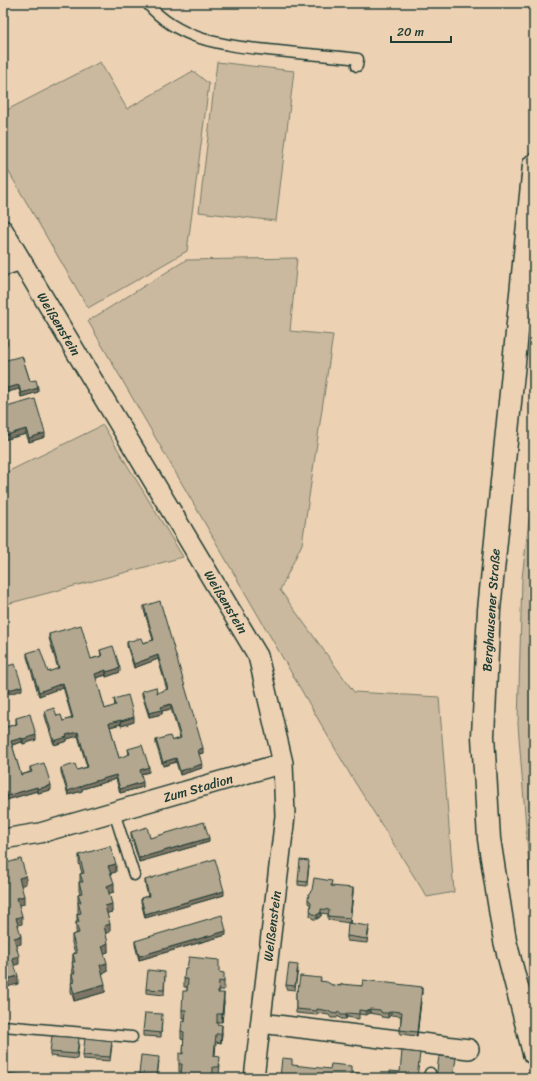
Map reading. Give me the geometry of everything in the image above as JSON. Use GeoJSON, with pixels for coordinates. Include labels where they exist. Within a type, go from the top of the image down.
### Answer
{"type":"FeatureCollection","features":[{"type":"Feature","properties":{"kind":"main road","name":"Berghausener Straße"},"geometry":{"type":"LineString","coordinates":[[534,164],[489,610],[484,736],[489,839],[505,941],[534,1053]]}},
{"type":"Feature","properties":{"kind":"street","name":"Weißenstein"},"geometry":{"type":"LineString","coordinates":[[3,230],[258,656],[283,763],[285,816],[254,1078]]}},
{"type":"Feature","properties":{"kind":"street"},"geometry":{"type":"LineString","coordinates":[[3,266],[21,260]]}},
{"type":"Feature","properties":{"kind":"street","name":"Zum Stadion"},"geometry":{"type":"LineString","coordinates":[[3,839],[40,833],[283,763]]}},
{"type":"Feature","properties":{"kind":"street"},"geometry":{"type":"LineString","coordinates":[[261,1023],[469,1049]]}},
{"type":"Feature","properties":{"kind":"lane"},"geometry":{"type":"LineString","coordinates":[[146,3],[173,27],[205,41],[238,47],[358,59],[357,66]]}},
{"type":"Feature","properties":{"kind":"lane"},"geometry":{"type":"LineString","coordinates":[[114,812],[134,875]]}},
{"type":"Feature","properties":{"kind":"lane"},"geometry":{"type":"LineString","coordinates":[[3,1026],[132,1037]]}},
{"type":"Feature","properties":{"kind":"shaded area"},"geometry":{"type":"Polygon","coordinates":[[[100,62],[127,109],[193,71],[209,84],[187,251],[88,308],[3,162],[3,112],[100,62]]]}},
{"type":"Feature","properties":{"kind":"shaded area"},"geometry":{"type":"Polygon","coordinates":[[[217,62],[294,71],[276,221],[199,212],[217,62]]]}},
{"type":"Feature","properties":{"kind":"shaded area"},"geometry":{"type":"Polygon","coordinates":[[[297,258],[290,331],[333,335],[302,544],[280,590],[354,692],[439,697],[454,892],[427,897],[351,776],[88,321],[186,260],[297,258]]]}},
{"type":"Feature","properties":{"kind":"shaded area"},"geometry":{"type":"Polygon","coordinates":[[[103,425],[183,557],[3,605],[3,474],[103,425]]]}},
{"type":"Feature","properties":{"kind":"shaded area"},"geometry":{"type":"Polygon","coordinates":[[[534,478],[534,930],[518,724],[522,578],[534,478]]]}},
{"type":"Feature","properties":{"kind":"building"},"geometry":{"type":"Polygon","coordinates":[[[3,327],[7,341],[3,342],[3,327]]]}},
{"type":"Feature","properties":{"kind":"building"},"geometry":{"type":"Polygon","coordinates":[[[22,356],[30,381],[36,380],[38,388],[21,393],[19,385],[3,389],[3,361],[22,356]]]}},
{"type":"Feature","properties":{"kind":"building"},"geometry":{"type":"Polygon","coordinates":[[[35,399],[45,433],[29,438],[26,429],[3,436],[3,408],[35,399]]]}},
{"type":"Feature","properties":{"kind":"building"},"geometry":{"type":"Polygon","coordinates":[[[160,601],[203,748],[198,750],[202,764],[180,771],[176,758],[163,762],[156,740],[170,736],[172,741],[181,738],[171,704],[161,707],[162,710],[149,713],[142,691],[156,687],[157,693],[168,689],[158,655],[134,664],[127,642],[141,638],[143,643],[154,640],[144,606],[160,601]]]}},
{"type":"Feature","properties":{"kind":"building"},"geometry":{"type":"Polygon","coordinates":[[[81,625],[91,659],[102,656],[100,650],[113,646],[120,668],[106,672],[106,670],[95,674],[105,709],[116,705],[114,699],[128,695],[134,717],[109,723],[119,758],[130,754],[128,749],[142,745],[149,767],[140,770],[143,782],[120,789],[116,775],[82,785],[68,791],[61,768],[75,764],[77,770],[88,767],[78,732],[66,735],[67,737],[54,741],[45,711],[54,708],[57,716],[61,715],[63,721],[73,718],[63,683],[39,692],[27,653],[40,649],[48,672],[59,668],[49,634],[81,625]]]}},
{"type":"Feature","properties":{"kind":"building"},"geometry":{"type":"Polygon","coordinates":[[[15,664],[22,686],[9,690],[8,688],[3,690],[3,667],[15,664]]]}},
{"type":"Feature","properties":{"kind":"building"},"geometry":{"type":"Polygon","coordinates":[[[3,714],[7,727],[17,724],[16,718],[30,714],[36,735],[11,741],[21,775],[32,772],[30,767],[44,763],[51,785],[38,789],[37,787],[3,797],[3,714]]]}},
{"type":"Feature","properties":{"kind":"building"},"geometry":{"type":"Polygon","coordinates":[[[204,822],[209,838],[139,858],[131,832],[147,827],[150,838],[204,822]]]}},
{"type":"Feature","properties":{"kind":"building"},"geometry":{"type":"Polygon","coordinates":[[[110,846],[116,864],[108,866],[114,883],[107,886],[112,904],[105,906],[110,924],[104,926],[108,943],[102,946],[107,963],[100,965],[105,984],[74,993],[71,983],[74,982],[72,974],[75,973],[72,962],[75,962],[73,954],[77,953],[72,935],[79,933],[76,922],[79,922],[77,914],[81,913],[78,902],[81,902],[78,894],[82,893],[79,882],[83,882],[80,874],[84,873],[79,855],[110,846]]]}},
{"type":"Feature","properties":{"kind":"building"},"geometry":{"type":"Polygon","coordinates":[[[21,859],[26,876],[19,878],[24,896],[17,898],[22,916],[16,918],[21,936],[14,938],[19,956],[12,958],[18,976],[3,980],[3,864],[21,859]]]}},
{"type":"Feature","properties":{"kind":"building"},"geometry":{"type":"Polygon","coordinates":[[[215,859],[224,891],[145,914],[141,898],[149,896],[145,880],[215,859]]]}},
{"type":"Feature","properties":{"kind":"building"},"geometry":{"type":"Polygon","coordinates":[[[300,860],[309,861],[307,882],[298,881],[300,860]]]}},
{"type":"Feature","properties":{"kind":"building"},"geometry":{"type":"Polygon","coordinates":[[[314,878],[332,881],[331,886],[353,888],[350,918],[328,916],[329,910],[321,909],[321,912],[317,915],[310,911],[311,902],[308,899],[309,893],[312,890],[314,878]]]}},
{"type":"Feature","properties":{"kind":"building"},"geometry":{"type":"Polygon","coordinates":[[[222,915],[226,931],[139,956],[135,941],[222,915]]]}},
{"type":"Feature","properties":{"kind":"building"},"geometry":{"type":"Polygon","coordinates":[[[348,923],[369,926],[367,939],[347,936],[348,923]]]}},
{"type":"Feature","properties":{"kind":"building"},"geometry":{"type":"Polygon","coordinates":[[[189,957],[219,960],[219,972],[224,973],[224,982],[219,981],[218,993],[224,993],[222,1014],[217,1014],[217,1024],[222,1025],[221,1034],[216,1034],[214,1056],[220,1057],[219,1067],[213,1067],[213,1078],[178,1078],[178,1076],[181,1076],[182,1064],[179,1064],[179,1053],[183,1054],[184,1032],[181,1031],[182,1021],[185,1022],[186,1010],[182,1010],[183,991],[187,991],[188,979],[184,979],[185,968],[187,968],[189,957]]]}},
{"type":"Feature","properties":{"kind":"building"},"geometry":{"type":"Polygon","coordinates":[[[289,964],[298,965],[295,986],[286,985],[289,964]]]}},
{"type":"Feature","properties":{"kind":"building"},"geometry":{"type":"Polygon","coordinates":[[[148,970],[165,972],[164,990],[146,989],[148,970]]]}},
{"type":"Feature","properties":{"kind":"building"},"geometry":{"type":"Polygon","coordinates":[[[300,976],[321,978],[320,981],[341,986],[341,984],[362,986],[363,980],[422,987],[417,1032],[400,1030],[402,1012],[391,1011],[388,1013],[382,1013],[380,1010],[370,1009],[366,1011],[359,1010],[359,1014],[347,1013],[346,1015],[341,1015],[338,1011],[337,1014],[317,1009],[317,1011],[296,1009],[296,992],[298,990],[300,976]]]}},
{"type":"Feature","properties":{"kind":"building"},"geometry":{"type":"Polygon","coordinates":[[[145,1013],[162,1014],[161,1033],[143,1031],[145,1013]]]}},
{"type":"Feature","properties":{"kind":"building"},"geometry":{"type":"Polygon","coordinates":[[[52,1036],[79,1038],[77,1054],[50,1052],[52,1036]]]}},
{"type":"Feature","properties":{"kind":"building"},"geometry":{"type":"Polygon","coordinates":[[[85,1038],[112,1041],[110,1057],[83,1055],[85,1038]]]}},
{"type":"Feature","properties":{"kind":"building"},"geometry":{"type":"Polygon","coordinates":[[[402,1051],[420,1053],[417,1078],[280,1078],[282,1058],[292,1059],[292,1065],[330,1069],[331,1064],[351,1066],[351,1072],[390,1077],[390,1071],[400,1072],[402,1051]]]}},
{"type":"Feature","properties":{"kind":"building"},"geometry":{"type":"Polygon","coordinates":[[[141,1055],[159,1057],[157,1076],[139,1074],[141,1055]]]}},
{"type":"Feature","properties":{"kind":"building"},"geometry":{"type":"Polygon","coordinates":[[[439,1056],[456,1058],[453,1078],[436,1078],[439,1056]]]}},
{"type":"Feature","properties":{"kind":"building"},"geometry":{"type":"Polygon","coordinates":[[[3,1073],[60,1078],[3,1078],[3,1073]]]}}]}
